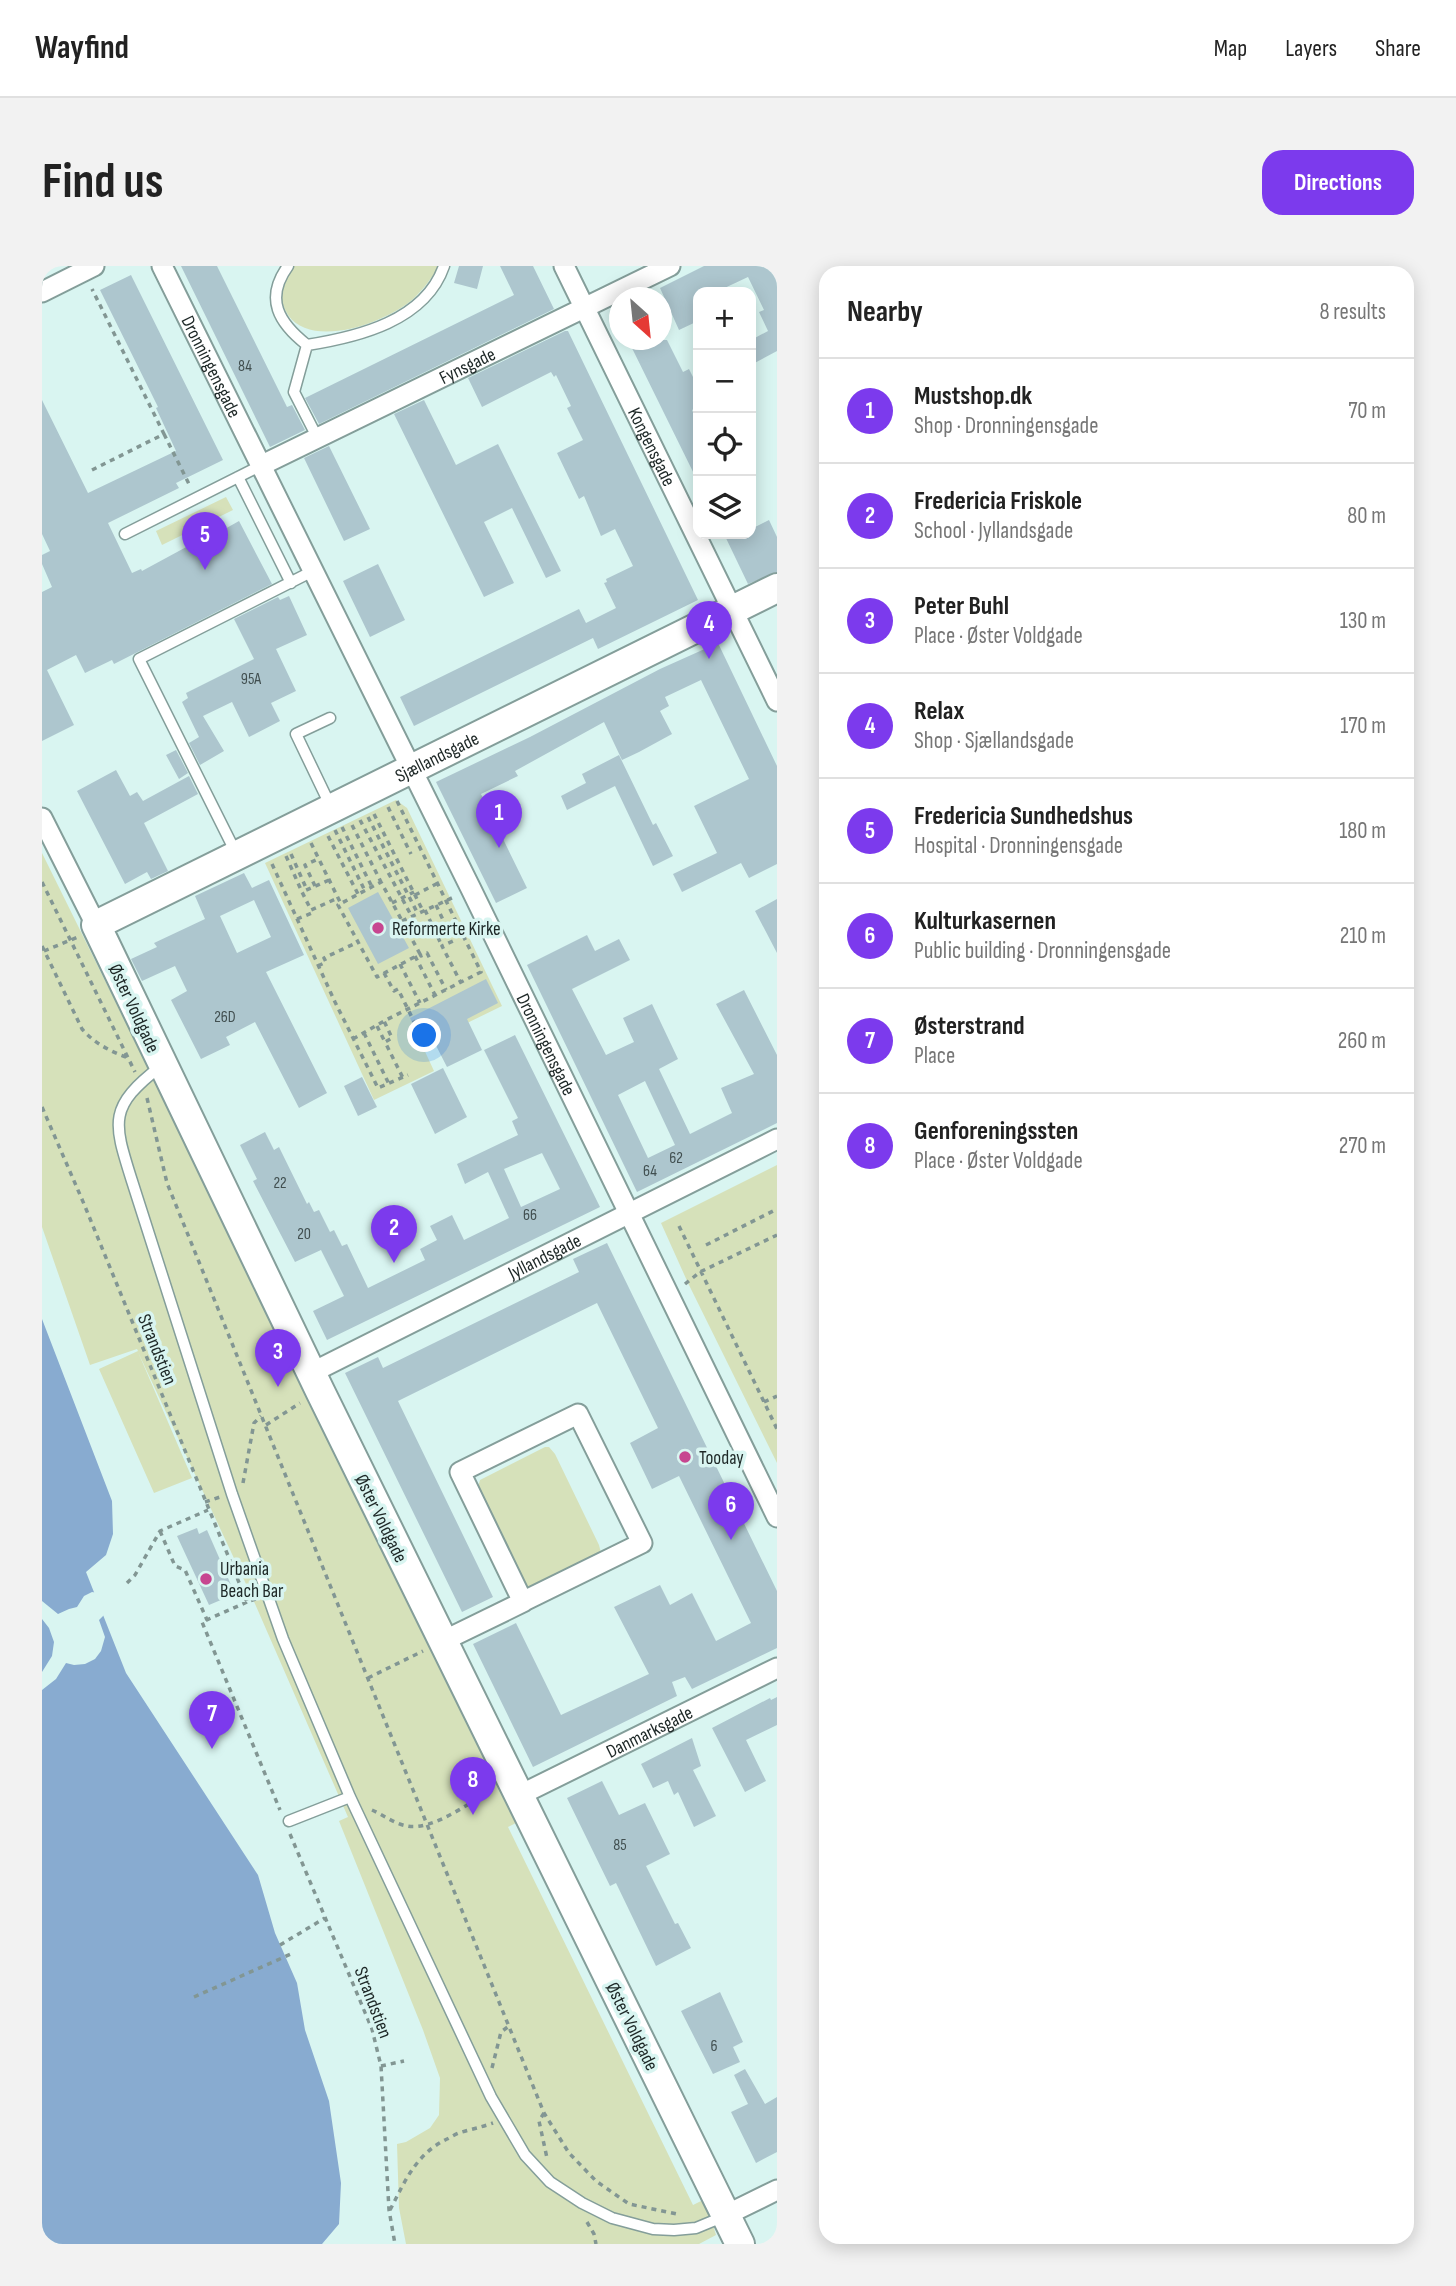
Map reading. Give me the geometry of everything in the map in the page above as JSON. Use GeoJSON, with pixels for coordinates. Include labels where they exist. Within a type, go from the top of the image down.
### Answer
{"type":"FeatureCollection","features":[{"type":"Feature","properties":{"kind":"street","name":"Dronningensgade"},"geometry":{"type":"LineString","coordinates":[[162,266],[777,1517]]}},
{"type":"Feature","properties":{"kind":"street","name":"Kongensgade"},"geometry":{"type":"LineString","coordinates":[[564,266],[777,701]]}},
{"type":"Feature","properties":{"kind":"street","name":"Fynsgade"},"geometry":{"type":"LineString","coordinates":[[262,466],[670,266]]}},
{"type":"Feature","properties":{"kind":"street"},"geometry":{"type":"LineString","coordinates":[[42,292],[89,269]]}},
{"type":"Feature","properties":{"kind":"street","name":"Sjællandsgade"},"geometry":{"type":"LineString","coordinates":[[96,925],[237,855],[337,824],[410,770],[777,588]]}},
{"type":"Feature","properties":{"kind":"street","name":"Øster Voldgade"},"geometry":{"type":"LineString","coordinates":[[42,818],[96,925],[151,1074],[316,1382],[740,2244]]}},
{"type":"Feature","properties":{"kind":"street","name":"Jyllandsgade"},"geometry":{"type":"LineString","coordinates":[[316,1382],[629,1213],[777,1139]]}},
{"type":"Feature","properties":{"kind":"street"},"geometry":{"type":"LineString","coordinates":[[443,1642],[523,1602],[642,1542],[578,1414],[460,1472],[523,1602]]}},
{"type":"Feature","properties":{"kind":"street","name":"Danmarksgade"},"geometry":{"type":"LineString","coordinates":[[516,1787],[777,1668]]}},
{"type":"Feature","properties":{"kind":"street"},"geometry":{"type":"LineString","coordinates":[[726,2215],[777,2190]]}},
{"type":"Feature","properties":{"kind":"lane"},"geometry":{"type":"LineString","coordinates":[[288,266],[278,288],[275,305],[286,325],[307,345]]}},
{"type":"Feature","properties":{"kind":"lane"},"geometry":{"type":"LineString","coordinates":[[307,345],[358,334],[382,326],[406,313],[431,290],[444,266]]}},
{"type":"Feature","properties":{"kind":"lane"},"geometry":{"type":"LineString","coordinates":[[307,345],[294,392],[318,439]]}},
{"type":"Feature","properties":{"kind":"lane"},"geometry":{"type":"LineString","coordinates":[[125,534],[262,466]]}},
{"type":"Feature","properties":{"kind":"lane"},"geometry":{"type":"LineString","coordinates":[[238,477],[291,583]]}},
{"type":"Feature","properties":{"kind":"lane"},"geometry":{"type":"LineString","coordinates":[[237,855],[138,659],[313,571]]}},
{"type":"Feature","properties":{"kind":"lane"},"geometry":{"type":"LineString","coordinates":[[330,718],[296,734],[337,824]]}},
{"type":"Feature","properties":{"kind":"lane"},"geometry":{"type":"LineString","coordinates":[[151,1074],[125,1099],[119,1116],[119,1142],[232,1493],[283,1639],[350,1797],[483,2080],[525,2155],[550,2182],[582,2203],[612,2218],[664,2230],[696,2228],[726,2215]]}},
{"type":"Feature","properties":{"kind":"lane"},"geometry":{"type":"LineString","coordinates":[[287,1822],[350,1797]]}},
{"type":"Feature","properties":{"kind":"path"},"geometry":{"type":"LineString","coordinates":[[89,269],[196,498]]}},
{"type":"Feature","properties":{"kind":"path"},"geometry":{"type":"LineString","coordinates":[[92,470],[164,434]]}},
{"type":"Feature","properties":{"kind":"path"},"geometry":{"type":"LineString","coordinates":[[300,847],[337,824],[360,818],[397,800],[481,972],[353,1039]]}},
{"type":"Feature","properties":{"kind":"path"},"geometry":{"type":"LineString","coordinates":[[387,805],[411,854]]}},
{"type":"Feature","properties":{"kind":"path"},"geometry":{"type":"LineString","coordinates":[[373,812],[461,983]]}},
{"type":"Feature","properties":{"kind":"path"},"geometry":{"type":"LineString","coordinates":[[367,815],[418,914]]}},
{"type":"Feature","properties":{"kind":"path"},"geometry":{"type":"LineString","coordinates":[[360,818],[411,917]]}},
{"type":"Feature","properties":{"kind":"path"},"geometry":{"type":"LineString","coordinates":[[337,824],[372,864],[402,921],[435,995]]}},
{"type":"Feature","properties":{"kind":"path"},"geometry":{"type":"LineString","coordinates":[[337,824],[372,887]]}},
{"type":"Feature","properties":{"kind":"path"},"geometry":{"type":"LineString","coordinates":[[337,824],[365,891]]}},
{"type":"Feature","properties":{"kind":"path"},"geometry":{"type":"LineString","coordinates":[[337,824],[359,895]]}},
{"type":"Feature","properties":{"kind":"path"},"geometry":{"type":"LineString","coordinates":[[310,842],[341,904]]}},
{"type":"Feature","properties":{"kind":"path"},"geometry":{"type":"LineString","coordinates":[[297,919],[313,913],[290,852],[270,861],[318,966],[378,1088],[405,1077],[377,1026]]}},
{"type":"Feature","properties":{"kind":"path"},"geometry":{"type":"LineString","coordinates":[[315,886],[305,865],[318,859]]}},
{"type":"Feature","properties":{"kind":"path"},"geometry":{"type":"LineString","coordinates":[[372,864],[382,859]]}},
{"type":"Feature","properties":{"kind":"path"},"geometry":{"type":"LineString","coordinates":[[305,891],[329,880]]}},
{"type":"Feature","properties":{"kind":"path"},"geometry":{"type":"LineString","coordinates":[[42,882],[128,1058]]}},
{"type":"Feature","properties":{"kind":"path"},"geometry":{"type":"LineString","coordinates":[[381,882],[338,905],[377,977],[427,953],[446,990]]}},
{"type":"Feature","properties":{"kind":"path"},"geometry":{"type":"LineString","coordinates":[[392,903],[438,883]]}},
{"type":"Feature","properties":{"kind":"path"},"geometry":{"type":"LineString","coordinates":[[402,921],[456,895]]}},
{"type":"Feature","properties":{"kind":"path"},"geometry":{"type":"LineString","coordinates":[[311,910],[338,898]]}},
{"type":"Feature","properties":{"kind":"path"},"geometry":{"type":"LineString","coordinates":[[436,905],[453,941],[442,946]]}},
{"type":"Feature","properties":{"kind":"path"},"geometry":{"type":"LineString","coordinates":[[96,925],[71,941],[43,948],[82,1028],[90,1038],[151,1074],[150,1104],[167,1183],[544,2113],[569,2153],[596,2181],[629,2204],[679,2214],[696,2228]]}},
{"type":"Feature","properties":{"kind":"path"},"geometry":{"type":"LineString","coordinates":[[318,966],[326,962],[324,958],[358,942]]}},
{"type":"Feature","properties":{"kind":"path"},"geometry":{"type":"LineString","coordinates":[[400,964],[420,1003]]}},
{"type":"Feature","properties":{"kind":"path"},"geometry":{"type":"LineString","coordinates":[[384,973],[394,991],[398,989],[426,1046]]}},
{"type":"Feature","properties":{"kind":"path"},"geometry":{"type":"LineString","coordinates":[[384,1021],[393,1038],[385,1042]]}},
{"type":"Feature","properties":{"kind":"path"},"geometry":{"type":"LineString","coordinates":[[364,1033],[389,1084]]}},
{"type":"Feature","properties":{"kind":"path","name":"Strandstien"},"geometry":{"type":"LineString","coordinates":[[42,1107],[247,1602]]}},
{"type":"Feature","properties":{"kind":"path"},"geometry":{"type":"LineString","coordinates":[[706,1245],[777,1209]]}},
{"type":"Feature","properties":{"kind":"path"},"geometry":{"type":"LineString","coordinates":[[679,1226],[777,1429]]}},
{"type":"Feature","properties":{"kind":"path"},"geometry":{"type":"LineString","coordinates":[[668,1293],[688,1283],[700,1272],[777,1235]]}},
{"type":"Feature","properties":{"kind":"path"},"geometry":{"type":"LineString","coordinates":[[266,1425],[316,1382]]}},
{"type":"Feature","properties":{"kind":"path"},"geometry":{"type":"LineString","coordinates":[[764,1402],[777,1396]]}},
{"type":"Feature","properties":{"kind":"path"},"geometry":{"type":"LineString","coordinates":[[232,1493],[242,1487],[254,1423],[261,1416]]}},
{"type":"Feature","properties":{"kind":"path"},"geometry":{"type":"LineString","coordinates":[[205,1502],[219,1497]]}},
{"type":"Feature","properties":{"kind":"path"},"geometry":{"type":"LineString","coordinates":[[127,1583],[135,1576],[160,1531],[208,1510]]}},
{"type":"Feature","properties":{"kind":"path"},"geometry":{"type":"LineString","coordinates":[[160,1531],[175,1566],[185,1570],[207,1620],[268,1594]]}},
{"type":"Feature","properties":{"kind":"path","name":"Strandstien"},"geometry":{"type":"LineString","coordinates":[[207,1620],[202,1622],[372,2029],[381,2066],[389,2212],[396,2244]]}},
{"type":"Feature","properties":{"kind":"path"},"geometry":{"type":"LineString","coordinates":[[368,1678],[443,1642]]}},
{"type":"Feature","properties":{"kind":"path"},"geometry":{"type":"LineString","coordinates":[[356,1808],[366,1807],[406,1826],[427,1824],[516,1787]]}},
{"type":"Feature","properties":{"kind":"path"},"geometry":{"type":"LineString","coordinates":[[280,1945],[325,1918]]}},
{"type":"Feature","properties":{"kind":"path"},"geometry":{"type":"LineString","coordinates":[[194,1997],[291,1954]]}},
{"type":"Feature","properties":{"kind":"path"},"geometry":{"type":"LineString","coordinates":[[483,2080],[492,2070],[501,2032],[509,2026]]}},
{"type":"Feature","properties":{"kind":"path"},"geometry":{"type":"LineString","coordinates":[[381,2066],[404,2061]]}},
{"type":"Feature","properties":{"kind":"path"},"geometry":{"type":"LineString","coordinates":[[544,2113],[539,2121],[546,2157],[558,2171],[564,2192]]}},
{"type":"Feature","properties":{"kind":"path"},"geometry":{"type":"LineString","coordinates":[[389,2212],[414,2164],[425,2152],[463,2131],[468,2132],[496,2121]]}},
{"type":"Feature","properties":{"kind":"green space"},"geometry":{"type":"Polygon","coordinates":[[[293,266],[439,266],[412,300],[385,317],[350,329],[314,331],[299,325],[288,315],[283,305],[280,295],[293,266]]]}},
{"type":"Feature","properties":{"kind":"green space"},"geometry":{"type":"Polygon","coordinates":[[[226,497],[233,510],[162,545],[156,531],[226,497]]]}},
{"type":"Feature","properties":{"kind":"green space"},"geometry":{"type":"Polygon","coordinates":[[[396,800],[407,808],[502,1006],[422,1045],[434,1071],[374,1100],[265,863],[396,800]]]}},
{"type":"Feature","properties":{"kind":"green space"},"geometry":{"type":"Polygon","coordinates":[[[42,853],[520,1821],[508,1827],[693,2205],[705,2199],[716,2235],[699,2244],[406,2244],[399,2208],[397,2144],[406,2142],[430,2128],[439,2115],[440,2078],[339,1821],[348,1817],[252,1597],[138,1352],[192,1478],[154,1493],[99,1369],[138,1351],[137,1349],[90,1365],[42,1227],[42,853]]]}},
{"type":"Feature","properties":{"kind":"green space"},"geometry":{"type":"Polygon","coordinates":[[[777,1165],[777,1463],[661,1223],[777,1165]]]}},
{"type":"Feature","properties":{"kind":"green space"},"geometry":{"type":"Polygon","coordinates":[[[549,1447],[555,1454],[601,1553],[531,1588],[522,1584],[477,1490],[480,1480],[549,1447]]]}},
{"type":"Feature","properties":{"kind":"water"},"geometry":{"type":"Polygon","coordinates":[[[42,1319],[112,1501],[113,1534],[106,1555],[86,1572],[126,1673],[258,1875],[275,1933],[297,1983],[305,2030],[329,2101],[341,2183],[339,2224],[322,2244],[42,2244],[42,1319]]]}},
{"type":"Feature","properties":{"kind":"pier"},"geometry":{"type":"Polygon","coordinates":[[[92,1592],[98,1593],[106,1613],[99,1620],[105,1637],[101,1651],[95,1659],[85,1664],[66,1663],[56,1679],[42,1690],[42,1672],[52,1656],[54,1642],[42,1619],[42,1601],[58,1614],[77,1607],[84,1596],[92,1592]]]}},
{"type":"Feature","properties":{"kind":"building"},"geometry":{"type":"Polygon","coordinates":[[[181,266],[217,266],[287,407],[292,405],[305,430],[270,447],[181,266]]]}},
{"type":"Feature","properties":{"kind":"building"},"geometry":{"type":"Polygon","coordinates":[[[459,266],[483,266],[477,289],[454,283],[459,266]]]}},
{"type":"Feature","properties":{"kind":"building"},"geometry":{"type":"Polygon","coordinates":[[[500,266],[533,266],[554,309],[319,424],[305,398],[514,295],[500,266]]]}},
{"type":"Feature","properties":{"kind":"building"},"geometry":{"type":"Polygon","coordinates":[[[704,266],[777,266],[777,351],[756,362],[756,337],[768,331],[759,312],[764,310],[756,294],[756,287],[753,287],[748,277],[727,287],[693,287],[693,323],[679,330],[672,315],[672,287],[662,287],[704,266]]]}},
{"type":"Feature","properties":{"kind":"building"},"geometry":{"type":"Polygon","coordinates":[[[131,275],[223,460],[176,483],[179,488],[108,523],[132,573],[141,569],[142,571],[190,545],[191,548],[239,521],[272,584],[114,664],[112,660],[85,673],[76,655],[47,670],[74,725],[42,741],[42,592],[52,587],[42,564],[42,555],[50,551],[42,534],[42,400],[88,493],[176,451],[156,408],[158,407],[100,290],[131,275]]]}},
{"type":"Feature","properties":{"kind":"building"},"geometry":{"type":"Polygon","coordinates":[[[568,331],[698,600],[598,649],[593,638],[414,726],[400,697],[579,609],[586,623],[616,608],[604,583],[607,582],[606,579],[633,566],[615,529],[601,536],[584,496],[579,499],[557,453],[583,440],[567,408],[571,406],[556,375],[554,377],[551,372],[482,407],[468,378],[568,331]]]}},
{"type":"Feature","properties":{"kind":"building"},"geometry":{"type":"Polygon","coordinates":[[[633,350],[672,350],[683,372],[689,369],[693,377],[693,472],[633,350]]]}},
{"type":"Feature","properties":{"kind":"building"},"geometry":{"type":"Polygon","coordinates":[[[424,400],[456,465],[498,444],[561,571],[546,578],[512,508],[484,522],[514,583],[484,597],[394,414],[424,400]]]}},
{"type":"Feature","properties":{"kind":"building"},"geometry":{"type":"Polygon","coordinates":[[[329,446],[370,529],[344,541],[304,458],[329,446]]]}},
{"type":"Feature","properties":{"kind":"building"},"geometry":{"type":"Polygon","coordinates":[[[769,520],[777,537],[777,572],[748,584],[726,539],[756,539],[756,526],[769,520]]]}},
{"type":"Feature","properties":{"kind":"building"},"geometry":{"type":"Polygon","coordinates":[[[378,564],[405,620],[370,637],[343,581],[378,564]]]}},
{"type":"Feature","properties":{"kind":"building"},"geometry":{"type":"Polygon","coordinates":[[[289,596],[307,635],[276,649],[296,691],[271,703],[280,721],[249,737],[232,702],[203,716],[224,751],[200,765],[189,743],[199,737],[182,702],[188,698],[186,693],[254,659],[234,619],[278,597],[280,600],[289,596]]]}},
{"type":"Feature","properties":{"kind":"building"},"geometry":{"type":"Polygon","coordinates":[[[718,643],[777,766],[777,864],[749,878],[741,863],[682,892],[673,874],[717,853],[694,806],[749,779],[701,680],[665,697],[669,706],[660,711],[672,734],[639,752],[622,760],[604,722],[515,771],[518,776],[481,794],[527,888],[496,903],[436,782],[530,737],[660,669],[718,643]]]}},
{"type":"Feature","properties":{"kind":"building"},"geometry":{"type":"Polygon","coordinates":[[[176,750],[188,773],[179,779],[166,755],[176,750]]]}},
{"type":"Feature","properties":{"kind":"building"},"geometry":{"type":"Polygon","coordinates":[[[619,755],[653,825],[656,823],[673,856],[653,866],[615,786],[567,810],[561,796],[586,783],[582,774],[619,755]]]}},
{"type":"Feature","properties":{"kind":"building"},"geometry":{"type":"Polygon","coordinates":[[[116,770],[130,796],[137,792],[143,801],[189,776],[198,794],[144,823],[168,871],[151,879],[147,872],[125,884],[77,791],[116,770]]]}},
{"type":"Feature","properties":{"kind":"building"},"geometry":{"type":"Polygon","coordinates":[[[244,873],[252,888],[269,880],[304,955],[266,972],[327,1093],[299,1108],[255,1022],[226,1037],[230,1045],[201,1059],[171,1000],[187,991],[175,966],[142,981],[131,959],[157,947],[154,943],[205,919],[195,896],[244,873]],[[254,900],[220,916],[237,953],[271,937],[254,900]]]}},
{"type":"Feature","properties":{"kind":"building","name":"Reformerte Kirke"},"geometry":{"type":"Polygon","coordinates":[[[378,892],[409,948],[378,964],[348,908],[378,892]]]}},
{"type":"Feature","properties":{"kind":"building"},"geometry":{"type":"Polygon","coordinates":[[[777,899],[777,953],[755,911],[777,899]]]}},
{"type":"Feature","properties":{"kind":"building"},"geometry":{"type":"Polygon","coordinates":[[[587,935],[595,951],[619,939],[630,960],[572,989],[606,1055],[634,1042],[623,1018],[652,1004],[678,1059],[659,1069],[690,1134],[732,1113],[721,1088],[754,1074],[716,1004],[744,990],[777,1055],[777,1123],[637,1192],[527,965],[587,935]],[[645,1081],[618,1095],[648,1158],[675,1145],[645,1081]]]}},
{"type":"Feature","properties":{"kind":"building"},"geometry":{"type":"Polygon","coordinates":[[[486,979],[498,1003],[467,1019],[482,1050],[447,1067],[427,1028],[417,1033],[410,1018],[486,979]]]}},
{"type":"Feature","properties":{"kind":"building"},"geometry":{"type":"Polygon","coordinates":[[[515,1035],[600,1207],[327,1340],[313,1311],[344,1296],[321,1250],[295,1262],[253,1181],[257,1179],[240,1145],[265,1132],[274,1150],[279,1147],[307,1204],[309,1202],[314,1212],[319,1210],[330,1232],[334,1230],[342,1246],[347,1244],[368,1288],[425,1260],[420,1249],[437,1240],[430,1226],[452,1215],[464,1240],[509,1218],[488,1172],[465,1184],[457,1164],[518,1135],[512,1121],[518,1118],[484,1050],[515,1035]],[[542,1153],[504,1169],[521,1207],[560,1189],[542,1153]]]}},
{"type":"Feature","properties":{"kind":"building"},"geometry":{"type":"Polygon","coordinates":[[[443,1068],[467,1117],[435,1134],[411,1084],[443,1068]]]}},
{"type":"Feature","properties":{"kind":"building"},"geometry":{"type":"Polygon","coordinates":[[[362,1077],[377,1107],[358,1116],[344,1086],[362,1077]]]}},
{"type":"Feature","properties":{"kind":"building"},"geometry":{"type":"Polygon","coordinates":[[[607,1243],[777,1591],[777,1648],[692,1689],[685,1677],[672,1682],[677,1696],[533,1767],[473,1644],[516,1623],[561,1715],[649,1674],[614,1607],[660,1585],[670,1605],[692,1593],[716,1641],[751,1623],[679,1476],[652,1489],[630,1443],[658,1428],[597,1303],[398,1401],[493,1597],[462,1612],[345,1373],[378,1357],[383,1368],[579,1272],[573,1259],[607,1243]]]}},
{"type":"Feature","properties":{"kind":"building"},"geometry":{"type":"Polygon","coordinates":[[[197,1528],[199,1534],[207,1530],[235,1594],[209,1605],[177,1536],[197,1528]]]}},
{"type":"Feature","properties":{"kind":"building"},"geometry":{"type":"Polygon","coordinates":[[[777,1697],[777,1725],[746,1740],[766,1781],[745,1792],[712,1728],[770,1698],[771,1700],[777,1697]]]}},
{"type":"Feature","properties":{"kind":"building"},"geometry":{"type":"Polygon","coordinates":[[[692,1738],[701,1766],[693,1770],[716,1816],[694,1827],[678,1792],[674,1795],[668,1781],[653,1788],[641,1764],[692,1738]]]}},
{"type":"Feature","properties":{"kind":"building"},"geometry":{"type":"Polygon","coordinates":[[[602,1781],[619,1815],[645,1803],[670,1854],[646,1866],[675,1924],[678,1923],[691,1948],[656,1966],[616,1883],[610,1886],[567,1798],[602,1781]]]}},
{"type":"Feature","properties":{"kind":"building"},"geometry":{"type":"Polygon","coordinates":[[[720,1992],[743,2042],[733,2047],[740,2062],[713,2074],[681,2011],[720,1992]]]}},
{"type":"Feature","properties":{"kind":"building"},"geometry":{"type":"Polygon","coordinates":[[[745,2069],[765,2104],[777,2097],[777,2152],[756,2163],[731,2112],[748,2104],[734,2075],[745,2069]]]}},
{"type":"Feature","properties":{"kind":"place","name":"Fredericia Sundhedshus"},"geometry":{"type":"Point","coordinates":[205,570]}},
{"type":"Feature","properties":{"kind":"place","name":"Relax"},"geometry":{"type":"Point","coordinates":[709,659]}},
{"type":"Feature","properties":{"kind":"place","name":"Mustshop.dk"},"geometry":{"type":"Point","coordinates":[499,848]}},
{"type":"Feature","properties":{"kind":"place","name":"Reformerte Kirke"},"geometry":{"type":"Point","coordinates":[378,928]}},
{"type":"Feature","properties":{"kind":"place","name":"Fredericia Friskole"},"geometry":{"type":"Point","coordinates":[394,1263]}},
{"type":"Feature","properties":{"kind":"place","name":"Peter Buhl"},"geometry":{"type":"Point","coordinates":[278,1387]}},
{"type":"Feature","properties":{"kind":"place","name":"Tooday"},"geometry":{"type":"Point","coordinates":[685,1457]}},
{"type":"Feature","properties":{"kind":"place","name":"Kulturkasernen"},"geometry":{"type":"Point","coordinates":[731,1540]}},
{"type":"Feature","properties":{"kind":"place","name":"Urbania Beach Bar"},"geometry":{"type":"Point","coordinates":[206,1579]}},
{"type":"Feature","properties":{"kind":"place","name":"Østerstrand"},"geometry":{"type":"Point","coordinates":[212,1749]}},
{"type":"Feature","properties":{"kind":"place","name":"Genforeningssten"},"geometry":{"type":"Point","coordinates":[473,1815]}}]}
